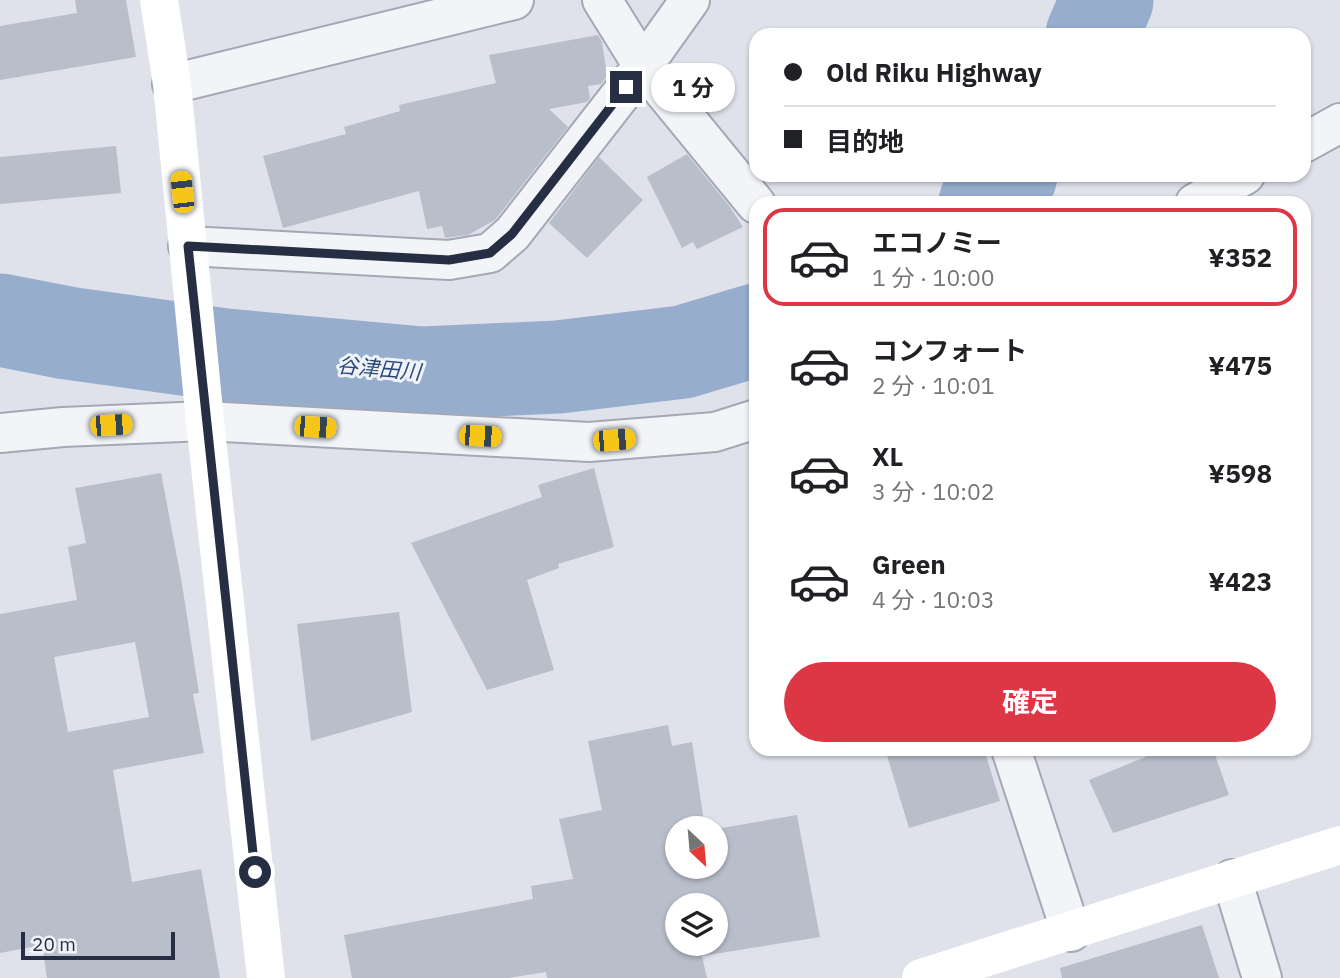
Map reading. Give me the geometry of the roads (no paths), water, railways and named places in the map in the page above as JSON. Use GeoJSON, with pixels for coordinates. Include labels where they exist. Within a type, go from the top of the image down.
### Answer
{"type":"FeatureCollection","features":[{"type":"Feature","properties":{"kind":"street"},"geometry":{"type":"LineString","coordinates":[[159,0],[172,84],[266,978]]}},
{"type":"Feature","properties":{"kind":"street"},"geometry":{"type":"LineString","coordinates":[[172,84],[514,0]]}},
{"type":"Feature","properties":{"kind":"street"},"geometry":{"type":"LineString","coordinates":[[602,0],[643,66],[749,196]]}},
{"type":"Feature","properties":{"kind":"street"},"geometry":{"type":"LineString","coordinates":[[189,259],[449,260],[490,253],[512,234],[643,66],[690,0]]}},
{"type":"Feature","properties":{"kind":"street"},"geometry":{"type":"LineString","coordinates":[[1311,139],[1340,123]]}},
{"type":"Feature","properties":{"kind":"street"},"geometry":{"type":"LineString","coordinates":[[1208,196],[1232,182]]}},
{"type":"Feature","properties":{"kind":"street"},"geometry":{"type":"LineString","coordinates":[[0,433],[204,407],[589,442],[715,432],[749,421]]}},
{"type":"Feature","properties":{"kind":"street"},"geometry":{"type":"LineString","coordinates":[[1013,756],[1070,932]]}},
{"type":"Feature","properties":{"kind":"street"},"geometry":{"type":"LineString","coordinates":[[921,978],[1340,845]]}},
{"type":"Feature","properties":{"kind":"street"},"geometry":{"type":"LineString","coordinates":[[1232,879],[1262,978]]}},
{"type":"Feature","properties":{"kind":"waterway","name":"谷津田川"},"geometry":{"type":"LineString","coordinates":[[1095,28],[1107,0]]}},
{"type":"Feature","properties":{"kind":"waterway","name":"谷津田川"},"geometry":{"type":"LineString","coordinates":[[992,196],[1004,182]]}},
{"type":"Feature","properties":{"kind":"waterway","name":"谷津田川"},"geometry":{"type":"LineString","coordinates":[[0,320],[67,333],[226,355],[422,373],[558,367],[683,352],[749,332]]}}]}
